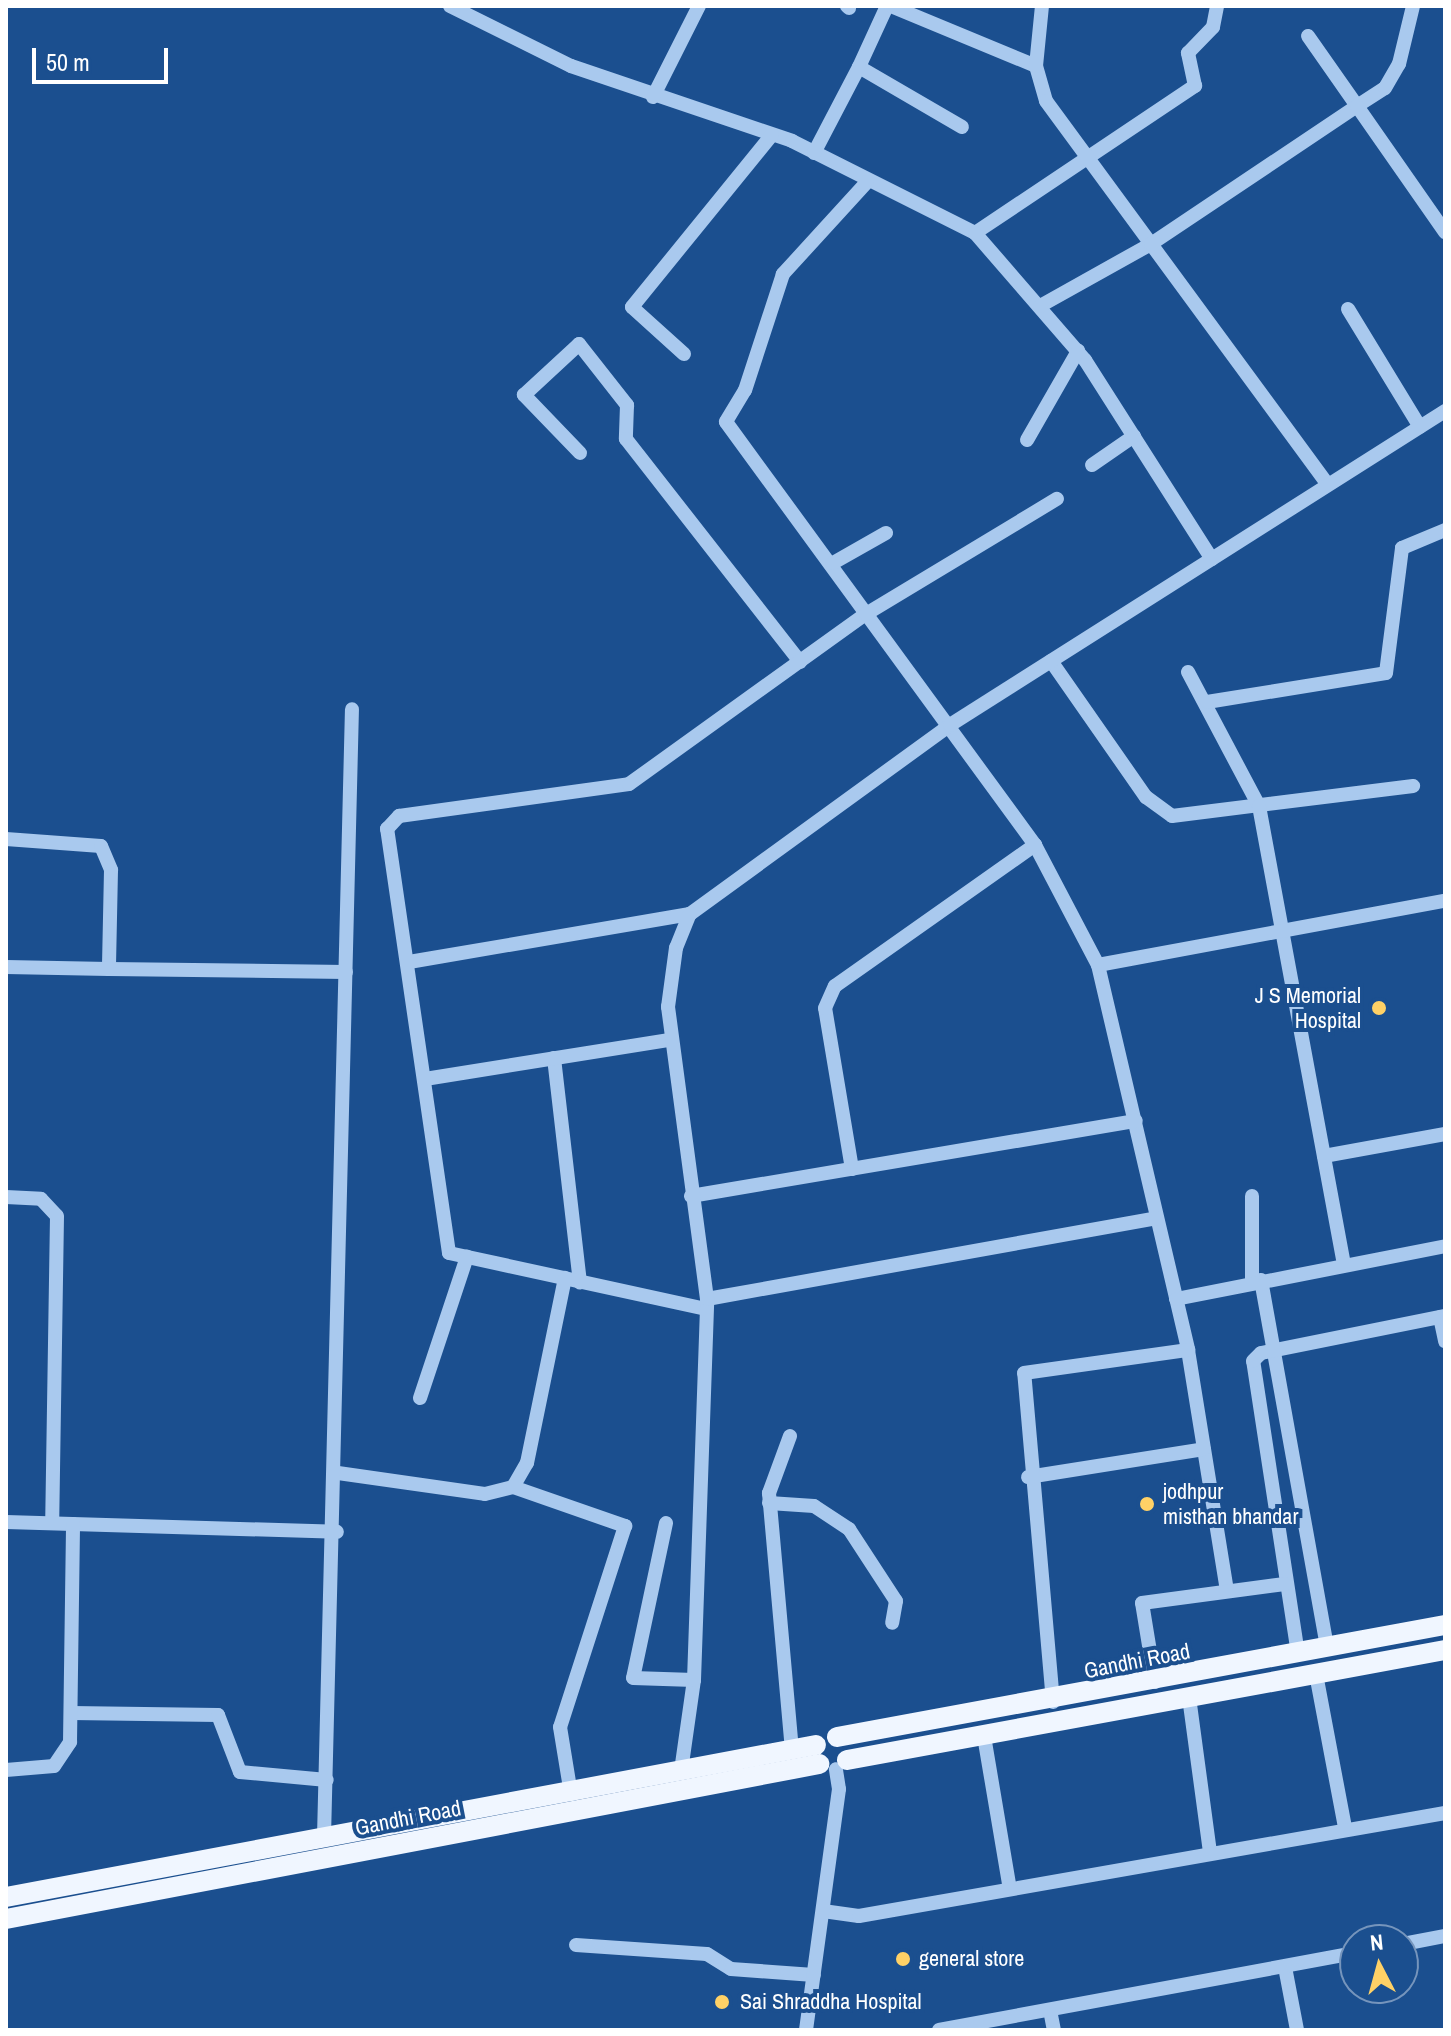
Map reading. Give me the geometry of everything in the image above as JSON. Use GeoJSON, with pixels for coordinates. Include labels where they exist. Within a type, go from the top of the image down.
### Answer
{"type":"FeatureCollection","features":[{"type":"Feature","properties":{"kind":"main road","name":"Gandhi Road"},"geometry":{"type":"LineString","coordinates":[[829,1759],[837,1737],[1053,1702],[1445,1625]]}},
{"type":"Feature","properties":{"kind":"main road","name":"Gandhi Road"},"geometry":{"type":"LineString","coordinates":[[6,1919],[829,1759],[984,1736],[1445,1650]]}},
{"type":"Feature","properties":{"kind":"main road","name":"Gandhi Road"},"geometry":{"type":"LineString","coordinates":[[6,1897],[571,1794],[792,1750],[829,1759]]}},
{"type":"Feature","properties":{"kind":"street"},"geometry":{"type":"LineString","coordinates":[[450,6],[653,97],[772,135],[814,153],[975,233],[1078,351],[1212,559]]}},
{"type":"Feature","properties":{"kind":"street"},"geometry":{"type":"LineString","coordinates":[[653,97],[699,6]]}},
{"type":"Feature","properties":{"kind":"street"},"geometry":{"type":"LineString","coordinates":[[814,153],[889,6],[1036,66]]}},
{"type":"Feature","properties":{"kind":"street"},"geometry":{"type":"LineString","coordinates":[[1042,6],[1036,66],[1046,101],[1328,485]]}},
{"type":"Feature","properties":{"kind":"street"},"geometry":{"type":"LineString","coordinates":[[975,233],[1195,86],[1188,53],[1213,27],[1217,6]]}},
{"type":"Feature","properties":{"kind":"street"},"geometry":{"type":"LineString","coordinates":[[1040,306],[1151,244],[1385,88],[1399,64],[1413,6]]}},
{"type":"Feature","properties":{"kind":"street"},"geometry":{"type":"LineString","coordinates":[[1308,36],[1445,232]]}},
{"type":"Feature","properties":{"kind":"street"},"geometry":{"type":"LineString","coordinates":[[859,67],[962,127]]}},
{"type":"Feature","properties":{"kind":"street"},"geometry":{"type":"LineString","coordinates":[[684,354],[632,307],[772,135]]}},
{"type":"Feature","properties":{"kind":"street"},"geometry":{"type":"LineString","coordinates":[[867,182],[783,274],[745,390],[726,422],[833,563],[866,614],[1035,845],[1098,965],[1188,1350],[1227,1591]]}},
{"type":"Feature","properties":{"kind":"street"},"geometry":{"type":"LineString","coordinates":[[1348,309],[1420,427]]}},
{"type":"Feature","properties":{"kind":"street"},"geometry":{"type":"LineString","coordinates":[[580,453],[524,395],[579,344],[627,405],[626,439],[800,662]]}},
{"type":"Feature","properties":{"kind":"street"},"geometry":{"type":"LineString","coordinates":[[1027,440],[1078,351]]}},
{"type":"Feature","properties":{"kind":"street"},"geometry":{"type":"LineString","coordinates":[[409,962],[690,914],[950,725],[1445,411]]}},
{"type":"Feature","properties":{"kind":"street"},"geometry":{"type":"LineString","coordinates":[[1092,465],[1134,436]]}},
{"type":"Feature","properties":{"kind":"street"},"geometry":{"type":"LineString","coordinates":[[1057,499],[866,614],[629,784],[399,816],[387,829],[409,962],[449,1253],[572,1280],[706,1304],[1157,1218]]}},
{"type":"Feature","properties":{"kind":"street"},"geometry":{"type":"LineString","coordinates":[[1207,702],[1386,673],[1402,548],[1445,530]]}},
{"type":"Feature","properties":{"kind":"street"},"geometry":{"type":"LineString","coordinates":[[833,563],[886,533]]}},
{"type":"Feature","properties":{"kind":"street"},"geometry":{"type":"LineString","coordinates":[[1051,661],[1146,797],[1172,816],[1413,786]]}},
{"type":"Feature","properties":{"kind":"street"},"geometry":{"type":"LineString","coordinates":[[1188,672],[1207,702],[1259,806],[1344,1264]]}},
{"type":"Feature","properties":{"kind":"street"},"geometry":{"type":"LineString","coordinates":[[324,1837],[337,1532],[352,709]]}},
{"type":"Feature","properties":{"kind":"street"},"geometry":{"type":"LineString","coordinates":[[6,839],[101,846],[111,870],[109,969]]}},
{"type":"Feature","properties":{"kind":"street"},"geometry":{"type":"LineString","coordinates":[[852,1169],[825,1008],[835,986],[1035,845]]}},
{"type":"Feature","properties":{"kind":"street"},"geometry":{"type":"LineString","coordinates":[[1098,965],[1445,901]]}},
{"type":"Feature","properties":{"kind":"street"},"geometry":{"type":"LineString","coordinates":[[681,1771],[694,1680],[706,1304],[668,1040],[676,948],[690,914]]}},
{"type":"Feature","properties":{"kind":"street"},"geometry":{"type":"LineString","coordinates":[[6,967],[346,972]]}},
{"type":"Feature","properties":{"kind":"street"},"geometry":{"type":"LineString","coordinates":[[425,1079],[668,1040]]}},
{"type":"Feature","properties":{"kind":"street"},"geometry":{"type":"LineString","coordinates":[[513,1487],[527,1463],[572,1280],[554,1058]]}},
{"type":"Feature","properties":{"kind":"street"},"geometry":{"type":"LineString","coordinates":[[691,1196],[1136,1121]]}},
{"type":"Feature","properties":{"kind":"street"},"geometry":{"type":"LineString","coordinates":[[1324,1156],[1445,1134]]}},
{"type":"Feature","properties":{"kind":"street"},"geometry":{"type":"LineString","coordinates":[[1252,1196],[1256,1281],[1273,1350],[1327,1648]]}},
{"type":"Feature","properties":{"kind":"street"},"geometry":{"type":"LineString","coordinates":[[6,1197],[41,1199],[57,1216],[52,1523]]}},
{"type":"Feature","properties":{"kind":"street"},"geometry":{"type":"LineString","coordinates":[[1176,1299],[1445,1246]]}},
{"type":"Feature","properties":{"kind":"street"},"geometry":{"type":"LineString","coordinates":[[420,1398],[467,1257]]}},
{"type":"Feature","properties":{"kind":"street"},"geometry":{"type":"LineString","coordinates":[[1298,1654],[1251,1378],[1257,1355],[1443,1316],[1445,1341]]}},
{"type":"Feature","properties":{"kind":"street"},"geometry":{"type":"LineString","coordinates":[[1053,1702],[1028,1477],[1024,1373],[1188,1350]]}},
{"type":"Feature","properties":{"kind":"street"},"geometry":{"type":"LineString","coordinates":[[790,1436],[769,1503],[792,1750]]}},
{"type":"Feature","properties":{"kind":"street"},"geometry":{"type":"LineString","coordinates":[[1028,1477],[1204,1449]]}},
{"type":"Feature","properties":{"kind":"street"},"geometry":{"type":"LineString","coordinates":[[338,1473],[485,1494],[513,1487],[625,1526],[560,1727],[571,1794]]}},
{"type":"Feature","properties":{"kind":"street"},"geometry":{"type":"LineString","coordinates":[[769,1503],[814,1506],[849,1529],[896,1601],[892,1623]]}},
{"type":"Feature","properties":{"kind":"street"},"geometry":{"type":"LineString","coordinates":[[6,1522],[337,1532]]}},
{"type":"Feature","properties":{"kind":"street"},"geometry":{"type":"LineString","coordinates":[[666,1523],[633,1678],[694,1680]]}},
{"type":"Feature","properties":{"kind":"street"},"geometry":{"type":"LineString","coordinates":[[6,1770],[63,1760],[71,1713],[73,1524]]}},
{"type":"Feature","properties":{"kind":"street"},"geometry":{"type":"LineString","coordinates":[[1155,1682],[1142,1603],[1285,1584]]}},
{"type":"Feature","properties":{"kind":"street"},"geometry":{"type":"LineString","coordinates":[[1316,1674],[1345,1827]]}},
{"type":"Feature","properties":{"kind":"street"},"geometry":{"type":"LineString","coordinates":[[1189,1697],[1210,1852]]}},
{"type":"Feature","properties":{"kind":"street"},"geometry":{"type":"LineString","coordinates":[[71,1713],[218,1715],[240,1772],[327,1780]]}},
{"type":"Feature","properties":{"kind":"street"},"geometry":{"type":"LineString","coordinates":[[984,1736],[1010,1889]]}},
{"type":"Feature","properties":{"kind":"street"},"geometry":{"type":"LineString","coordinates":[[806,2030],[823,1911],[829,1759]]}},
{"type":"Feature","properties":{"kind":"street"},"geometry":{"type":"LineString","coordinates":[[823,1911],[859,1916],[1345,1827],[1445,1813]]}},
{"type":"Feature","properties":{"kind":"street"},"geometry":{"type":"LineString","coordinates":[[1419,1941],[1445,1936]]}},
{"type":"Feature","properties":{"kind":"street"},"geometry":{"type":"LineString","coordinates":[[576,1945],[707,1954],[731,1969],[814,1975]]}},
{"type":"Feature","properties":{"kind":"street"},"geometry":{"type":"LineString","coordinates":[[939,2030],[1339,1956]]}},
{"type":"Feature","properties":{"kind":"street"},"geometry":{"type":"LineString","coordinates":[[1285,1967],[1297,2030]]}},
{"type":"Feature","properties":{"kind":"street"},"geometry":{"type":"LineString","coordinates":[[1050,2010],[1054,2030]]}},
{"type":"Feature","properties":{"kind":"place","name":"J S Memorial Hospital"},"geometry":{"type":"Point","coordinates":[1379,1008]}},
{"type":"Feature","properties":{"kind":"place","name":"jodhpur misthan bhandar"},"geometry":{"type":"Point","coordinates":[1147,1504]}},
{"type":"Feature","properties":{"kind":"place","name":"general store"},"geometry":{"type":"Point","coordinates":[903,1959]}},
{"type":"Feature","properties":{"kind":"place","name":"Sai Shraddha Hospital"},"geometry":{"type":"Point","coordinates":[722,2002]}}]}
